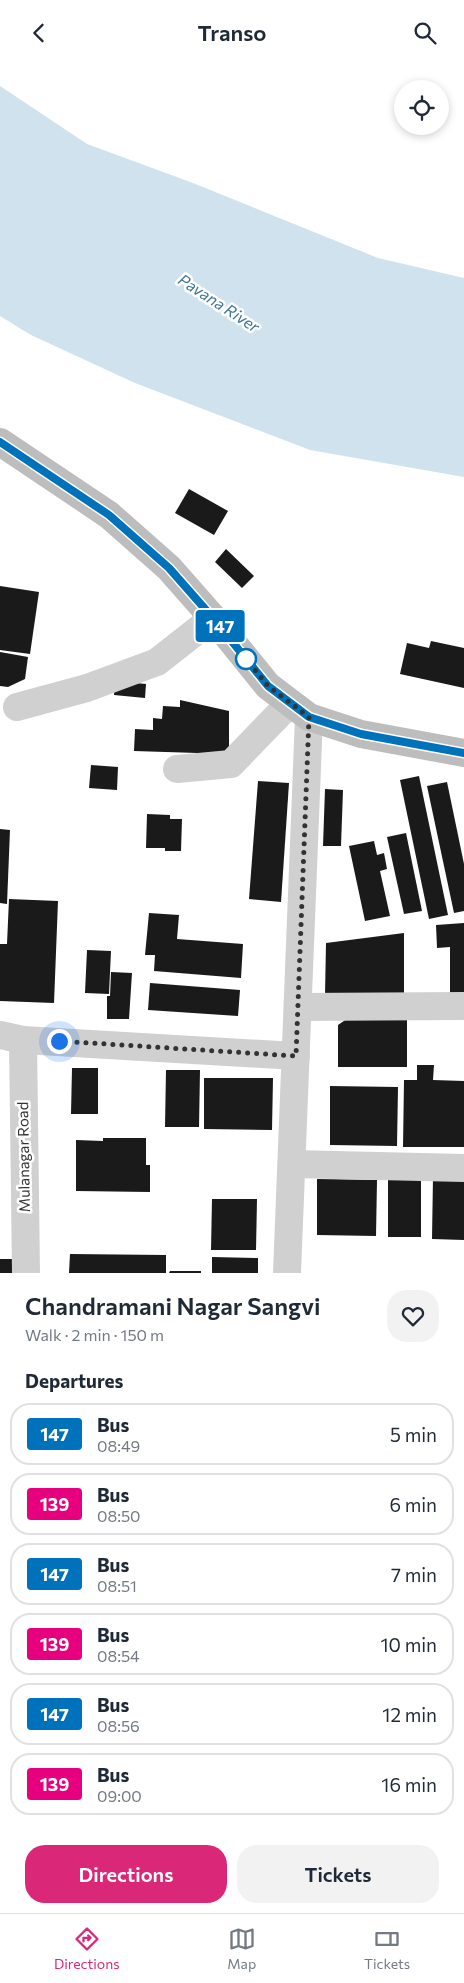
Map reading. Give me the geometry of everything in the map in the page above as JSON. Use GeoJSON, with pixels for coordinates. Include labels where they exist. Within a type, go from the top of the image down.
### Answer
{"type":"FeatureCollection","features":[{"type":"Feature","properties":{"kind":"main road"},"geometry":{"type":"LineString","coordinates":[[0,442],[109,515],[169,568],[213,618],[268,686],[299,710],[361,734],[464,753]]}},
{"type":"Feature","properties":{"kind":"street"},"geometry":{"type":"LineString","coordinates":[[17,707],[87,688],[156,662],[213,618]]}},
{"type":"Feature","properties":{"kind":"street"},"geometry":{"type":"LineString","coordinates":[[177,769],[231,764],[299,710]]}},
{"type":"Feature","properties":{"kind":"street"},"geometry":{"type":"LineString","coordinates":[[288,1273],[298,1007],[299,710]]}},
{"type":"Feature","properties":{"kind":"street"},"geometry":{"type":"LineString","coordinates":[[298,1007],[464,1006]]}},
{"type":"Feature","properties":{"kind":"street"},"geometry":{"type":"LineString","coordinates":[[11,1037],[296,1056]]}},
{"type":"Feature","properties":{"kind":"street","name":"Mulanagar Road"},"geometry":{"type":"LineString","coordinates":[[11,1037],[26,1273]]}},
{"type":"Feature","properties":{"kind":"street"},"geometry":{"type":"LineString","coordinates":[[292,1164],[464,1168]]}},
{"type":"Feature","properties":{"kind":"water","name":"Pavana River"},"geometry":{"type":"Polygon","coordinates":[[[0,86],[87,144],[193,183],[378,258],[464,278],[464,477],[310,450],[135,383],[31,335],[0,316],[0,86]]]}},
{"type":"Feature","properties":{"kind":"building"},"geometry":{"type":"Polygon","coordinates":[[[189,489],[228,511],[214,535],[175,513],[189,489]]]}},
{"type":"Feature","properties":{"kind":"building"},"geometry":{"type":"Polygon","coordinates":[[[226,549],[254,576],[242,588],[215,562],[226,549]]]}},
{"type":"Feature","properties":{"kind":"building"},"geometry":{"type":"Polygon","coordinates":[[[0,586],[39,592],[30,654],[0,650],[0,586]]]}},
{"type":"Feature","properties":{"kind":"building"},"geometry":{"type":"Polygon","coordinates":[[[431,641],[464,648],[464,688],[400,674],[407,643],[429,648],[431,641]]]}},
{"type":"Feature","properties":{"kind":"building"},"geometry":{"type":"Polygon","coordinates":[[[0,652],[28,657],[25,679],[8,687],[0,686],[0,652]]]}},
{"type":"Feature","properties":{"kind":"building"},"geometry":{"type":"Polygon","coordinates":[[[115,681],[146,684],[145,698],[114,695],[115,681]]]}},
{"type":"Feature","properties":{"kind":"building"},"geometry":{"type":"Polygon","coordinates":[[[180,700],[229,711],[229,754],[134,751],[135,729],[153,730],[153,718],[162,719],[163,706],[180,707],[180,700]]]}},
{"type":"Feature","properties":{"kind":"building"},"geometry":{"type":"Polygon","coordinates":[[[91,765],[118,767],[117,790],[89,788],[91,765]]]}},
{"type":"Feature","properties":{"kind":"building"},"geometry":{"type":"Polygon","coordinates":[[[419,776],[448,915],[429,919],[400,780],[419,776]]]}},
{"type":"Feature","properties":{"kind":"building"},"geometry":{"type":"Polygon","coordinates":[[[258,781],[289,783],[281,902],[249,899],[258,781]]]}},
{"type":"Feature","properties":{"kind":"building"},"geometry":{"type":"Polygon","coordinates":[[[447,782],[464,864],[464,911],[454,913],[427,786],[447,782]]]}},
{"type":"Feature","properties":{"kind":"building"},"geometry":{"type":"Polygon","coordinates":[[[325,789],[343,790],[341,846],[323,846],[325,789]]]}},
{"type":"Feature","properties":{"kind":"building"},"geometry":{"type":"Polygon","coordinates":[[[147,814],[170,815],[170,819],[182,819],[181,851],[165,851],[165,848],[146,848],[147,814]]]}},
{"type":"Feature","properties":{"kind":"building"},"geometry":{"type":"Polygon","coordinates":[[[0,829],[10,830],[7,904],[0,903],[0,829]]]}},
{"type":"Feature","properties":{"kind":"building"},"geometry":{"type":"Polygon","coordinates":[[[406,833],[422,911],[404,914],[387,837],[406,833]]]}},
{"type":"Feature","properties":{"kind":"building"},"geometry":{"type":"Polygon","coordinates":[[[374,841],[377,855],[384,853],[387,869],[380,871],[390,916],[365,921],[349,846],[374,841]]]}},
{"type":"Feature","properties":{"kind":"building"},"geometry":{"type":"Polygon","coordinates":[[[9,899],[58,901],[54,1003],[0,1001],[0,944],[7,944],[9,899]]]}},
{"type":"Feature","properties":{"kind":"building"},"geometry":{"type":"Polygon","coordinates":[[[149,913],[179,915],[177,939],[243,944],[241,978],[154,971],[155,955],[145,955],[149,913]]]}},
{"type":"Feature","properties":{"kind":"building"},"geometry":{"type":"Polygon","coordinates":[[[464,923],[464,993],[450,993],[450,947],[437,948],[436,925],[464,923]]]}},
{"type":"Feature","properties":{"kind":"building"},"geometry":{"type":"Polygon","coordinates":[[[404,933],[404,995],[325,995],[326,943],[404,933]]]}},
{"type":"Feature","properties":{"kind":"building"},"geometry":{"type":"Polygon","coordinates":[[[87,950],[111,951],[109,994],[85,993],[87,950]]]}},
{"type":"Feature","properties":{"kind":"building"},"geometry":{"type":"Polygon","coordinates":[[[111,972],[132,973],[129,1019],[107,1019],[107,996],[110,996],[111,972]]]}},
{"type":"Feature","properties":{"kind":"building"},"geometry":{"type":"Polygon","coordinates":[[[150,983],[240,990],[238,1016],[148,1010],[150,983]]]}},
{"type":"Feature","properties":{"kind":"building"},"geometry":{"type":"Polygon","coordinates":[[[357,1012],[407,1012],[407,1067],[338,1067],[338,1025],[357,1012]]]}},
{"type":"Feature","properties":{"kind":"building"},"geometry":{"type":"Polygon","coordinates":[[[417,1065],[434,1065],[433,1080],[464,1081],[464,1147],[403,1147],[404,1080],[417,1080],[417,1065]]]}},
{"type":"Feature","properties":{"kind":"building"},"geometry":{"type":"Polygon","coordinates":[[[72,1068],[98,1068],[98,1114],[71,1114],[72,1068]]]}},
{"type":"Feature","properties":{"kind":"building"},"geometry":{"type":"Polygon","coordinates":[[[166,1070],[200,1070],[199,1127],[165,1127],[166,1070]]]}},
{"type":"Feature","properties":{"kind":"building"},"geometry":{"type":"Polygon","coordinates":[[[204,1078],[273,1078],[272,1130],[204,1129],[204,1078]]]}},
{"type":"Feature","properties":{"kind":"building"},"geometry":{"type":"Polygon","coordinates":[[[330,1086],[398,1087],[397,1146],[330,1145],[330,1086]]]}},
{"type":"Feature","properties":{"kind":"building"},"geometry":{"type":"Polygon","coordinates":[[[103,1138],[146,1138],[146,1165],[150,1165],[150,1192],[76,1191],[76,1140],[103,1141],[103,1138]]]}},
{"type":"Feature","properties":{"kind":"building"},"geometry":{"type":"Polygon","coordinates":[[[388,1177],[421,1177],[421,1237],[388,1237],[388,1177]]]}},
{"type":"Feature","properties":{"kind":"building"},"geometry":{"type":"Polygon","coordinates":[[[433,1177],[464,1177],[464,1240],[432,1239],[433,1177]]]}},
{"type":"Feature","properties":{"kind":"building"},"geometry":{"type":"Polygon","coordinates":[[[317,1179],[377,1180],[376,1236],[317,1235],[317,1179]]]}},
{"type":"Feature","properties":{"kind":"building"},"geometry":{"type":"Polygon","coordinates":[[[212,1199],[257,1199],[256,1250],[211,1250],[212,1199]]]}},
{"type":"Feature","properties":{"kind":"building"},"geometry":{"type":"Polygon","coordinates":[[[70,1254],[166,1255],[166,1273],[69,1273],[70,1254]]]}},
{"type":"Feature","properties":{"kind":"building"},"geometry":{"type":"Polygon","coordinates":[[[212,1257],[258,1258],[258,1273],[212,1273],[212,1257]]]}},
{"type":"Feature","properties":{"kind":"building"},"geometry":{"type":"Polygon","coordinates":[[[0,1259],[12,1259],[12,1273],[0,1273],[0,1259]]]}},
{"type":"Feature","properties":{"kind":"building"},"geometry":{"type":"Polygon","coordinates":[[[170,1271],[201,1271],[201,1273],[169,1273],[170,1271]]]}},
{"type":"Feature","properties":{"kind":"bus line","name":"147"},"geometry":{"type":"LineString","coordinates":[[0,442],[109,515],[169,568],[213,618],[268,686],[309,717],[361,734],[464,753]]}},
{"type":"Feature","properties":{"kind":"route"},"geometry":{"type":"LineString","coordinates":[[59,1041],[296,1056],[309,717],[268,686],[246,659]]}}]}
